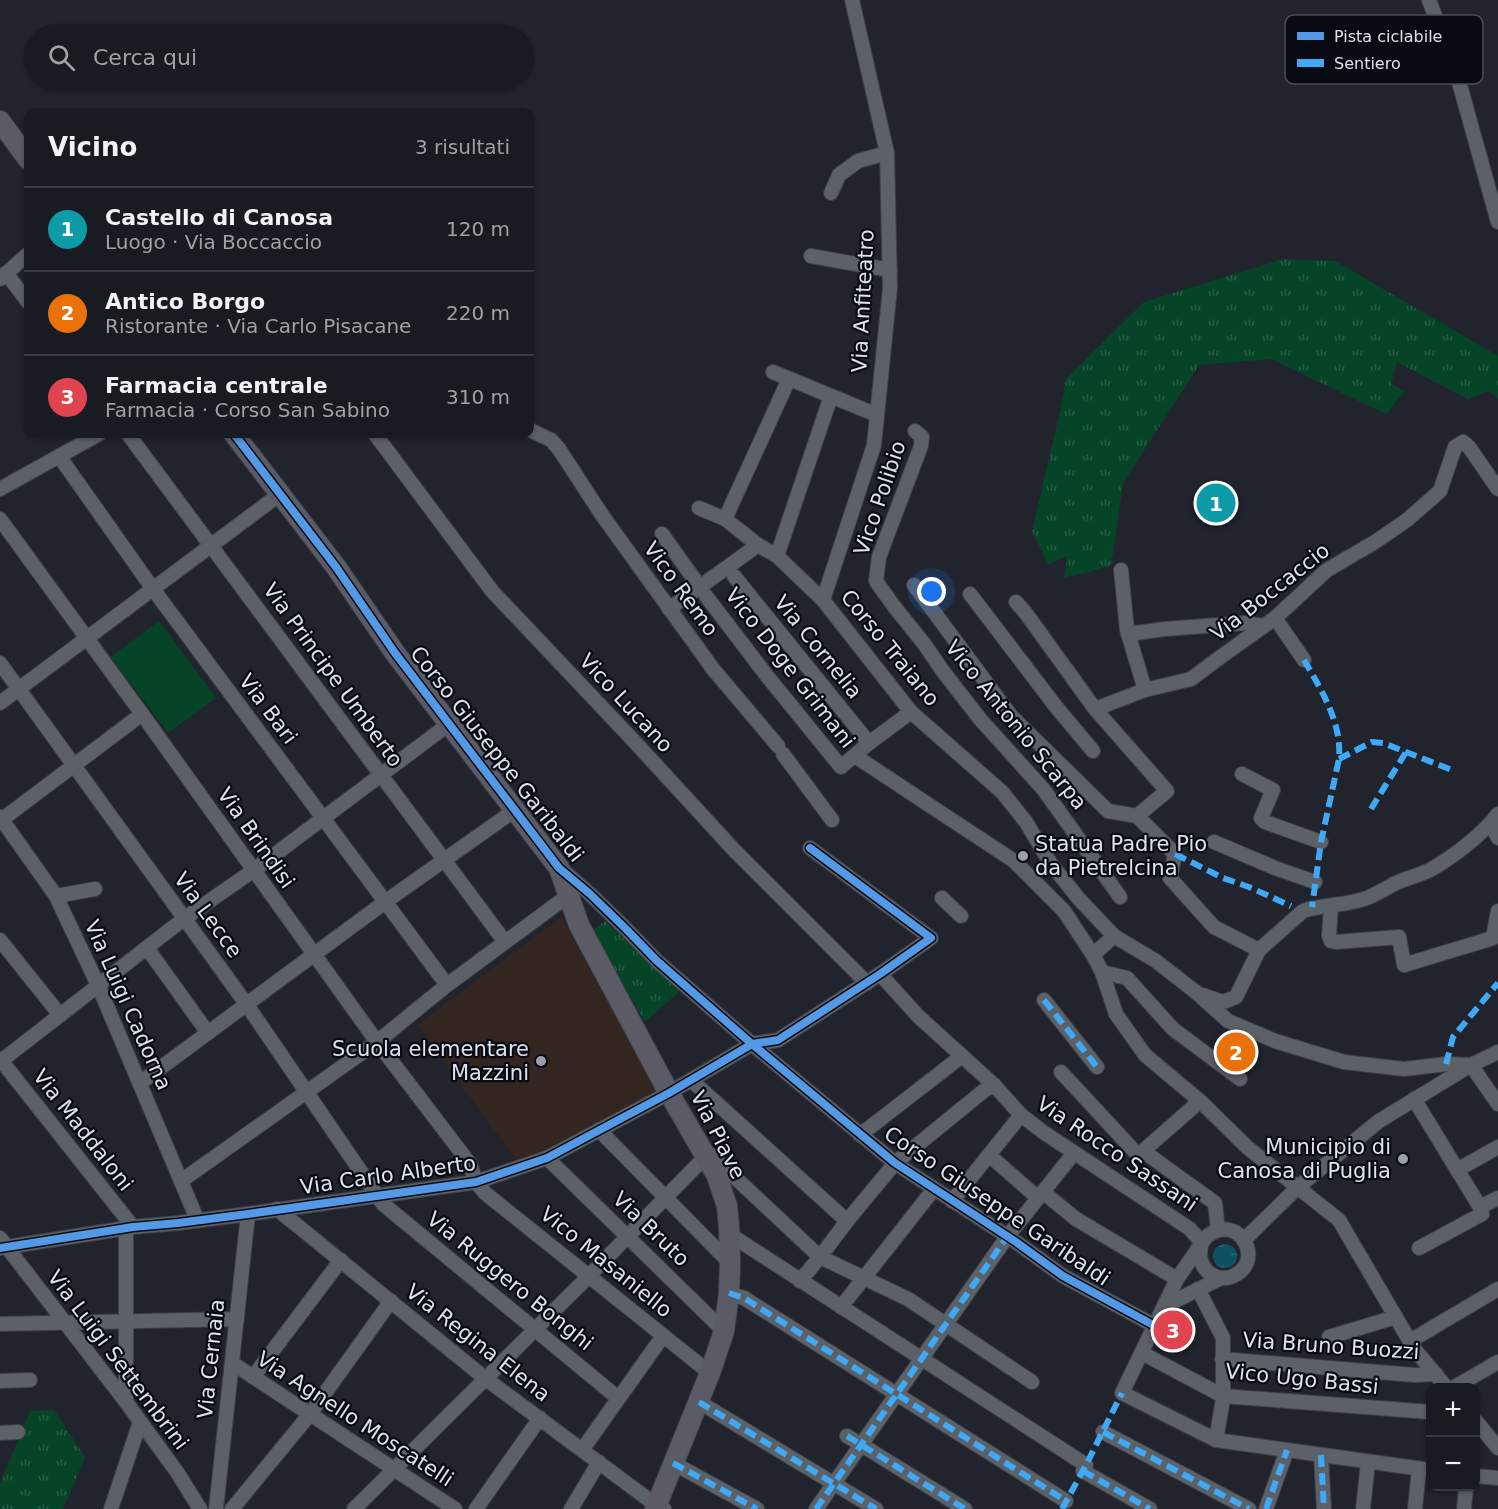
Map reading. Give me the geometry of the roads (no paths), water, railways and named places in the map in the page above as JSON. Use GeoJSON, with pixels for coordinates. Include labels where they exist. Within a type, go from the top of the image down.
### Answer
{"type":"FeatureCollection","features":[{"type":"Feature","properties":{"kind":"street","name":"Via Anfiteatro"},"geometry":{"type":"LineString","coordinates":[[823,600],[874,445],[890,288],[887,153],[852,0]]}},
{"type":"Feature","properties":{"kind":"street"},"geometry":{"type":"LineString","coordinates":[[1429,0],[1435,15]]}},
{"type":"Feature","properties":{"kind":"street"},"geometry":{"type":"LineString","coordinates":[[1460,84],[1498,222]]}},
{"type":"Feature","properties":{"kind":"street"},"geometry":{"type":"LineString","coordinates":[[4,133],[24,155]]}},
{"type":"Feature","properties":{"kind":"street"},"geometry":{"type":"LineString","coordinates":[[831,193],[839,175],[848,168],[858,161],[887,153]]}},
{"type":"Feature","properties":{"kind":"street"},"geometry":{"type":"LineString","coordinates":[[811,256],[890,270]]}},
{"type":"Feature","properties":{"kind":"street"},"geometry":{"type":"LineString","coordinates":[[24,258],[3,276],[24,298]]}},
{"type":"Feature","properties":{"kind":"street"},"geometry":{"type":"LineString","coordinates":[[773,372],[877,415]]}},
{"type":"Feature","properties":{"kind":"street"},"geometry":{"type":"LineString","coordinates":[[725,519],[789,379]]}},
{"type":"Feature","properties":{"kind":"street"},"geometry":{"type":"LineString","coordinates":[[777,556],[831,396]]}},
{"type":"Feature","properties":{"kind":"street","name":"Vico Polibio"},"geometry":{"type":"LineString","coordinates":[[876,581],[879,557],[921,446],[922,437],[915,431]]}},
{"type":"Feature","properties":{"kind":"street","name":"Vico Remo"},"geometry":{"type":"LineString","coordinates":[[534,432],[551,440],[559,449],[602,515],[713,669],[780,750],[832,820]]}},
{"type":"Feature","properties":{"kind":"street"},"geometry":{"type":"LineString","coordinates":[[0,489],[92,438]]}},
{"type":"Feature","properties":{"kind":"street","name":"Via Principe Umberto"},"geometry":{"type":"LineString","coordinates":[[131,438],[505,942]]}},
{"type":"Feature","properties":{"kind":"street","name":"Corso Giuseppe Garibaldi"},"geometry":{"type":"LineString","coordinates":[[237,438],[336,567],[395,653],[560,868],[590,894],[657,961],[752,1044],[895,1163],[1063,1276],[1155,1326]]}},
{"type":"Feature","properties":{"kind":"street","name":"Vico Lucano"},"geometry":{"type":"LineString","coordinates":[[378,438],[492,591],[734,850],[867,983]]}},
{"type":"Feature","properties":{"kind":"street","name":"Via Boccaccio"},"geometry":{"type":"LineString","coordinates":[[1095,710],[1145,690],[1191,679],[1275,618],[1327,570],[1376,542],[1407,520],[1440,491],[1455,447],[1463,442],[1469,447],[1498,489]]}},
{"type":"Feature","properties":{"kind":"street","name":"Via Bari"},"geometry":{"type":"LineString","coordinates":[[59,456],[153,589],[447,985]]}},
{"type":"Feature","properties":{"kind":"street"},"geometry":{"type":"LineString","coordinates":[[0,703],[280,494]]}},
{"type":"Feature","properties":{"kind":"street","name":"Corso Traiano"},"geometry":{"type":"LineString","coordinates":[[699,508],[725,519],[758,545],[777,556],[823,600],[910,712],[1002,792],[1026,822],[1051,864],[1079,900],[1114,936],[1156,961],[1228,1021],[1275,1041],[1344,1062],[1404,1069],[1446,1064],[1471,1065]]}},
{"type":"Feature","properties":{"kind":"street","name":"Via Brindisi"},"geometry":{"type":"LineString","coordinates":[[0,519],[377,1042],[470,1164],[476,1182]]}},
{"type":"Feature","properties":{"kind":"street","name":"Vico Doge Grimani"},"geometry":{"type":"LineString","coordinates":[[662,534],[697,583]]}},
{"type":"Feature","properties":{"kind":"street"},"geometry":{"type":"LineString","coordinates":[[669,609],[758,545]]}},
{"type":"Feature","properties":{"kind":"street"},"geometry":{"type":"LineString","coordinates":[[1121,570],[1128,634],[1145,690]]}},
{"type":"Feature","properties":{"kind":"street","name":"Via Cornelia"},"geometry":{"type":"LineString","coordinates":[[734,576],[869,743]]}},
{"type":"Feature","properties":{"kind":"street","name":"Vico Antonio Scarpa"},"geometry":{"type":"LineString","coordinates":[[876,581],[980,718],[1044,790],[1120,897]]}},
{"type":"Feature","properties":{"kind":"street"},"geometry":{"type":"LineString","coordinates":[[914,585],[1011,716],[1108,811],[1137,816],[1174,854],[1170,878],[1214,927],[1259,950]]}},
{"type":"Feature","properties":{"kind":"street"},"geometry":{"type":"LineString","coordinates":[[970,594],[1036,682],[1093,751]]}},
{"type":"Feature","properties":{"kind":"street","name":"Vico Doge Grimani"},"geometry":{"type":"LineString","coordinates":[[706,596],[841,767],[855,756]]}},
{"type":"Feature","properties":{"kind":"street"},"geometry":{"type":"LineString","coordinates":[[1016,602],[1095,710],[1167,791],[1137,816]]}},
{"type":"Feature","properties":{"kind":"street"},"geometry":{"type":"LineString","coordinates":[[1275,618],[1304,660]]}},
{"type":"Feature","properties":{"kind":"street"},"geometry":{"type":"LineString","coordinates":[[1128,634],[1165,628],[1245,623],[1263,626]]}},
{"type":"Feature","properties":{"kind":"street","name":"Via Lecce"},"geometry":{"type":"LineString","coordinates":[[0,663],[247,1005],[377,1195]]}},
{"type":"Feature","properties":{"kind":"street"},"geometry":{"type":"LineString","coordinates":[[910,712],[855,756],[1014,861],[1064,911],[1102,972],[1116,1014],[1145,1055],[1200,1101],[1248,1149],[1339,1220],[1415,1350],[1443,1383]]}},
{"type":"Feature","properties":{"kind":"street"},"geometry":{"type":"LineString","coordinates":[[1,820],[142,714]]}},
{"type":"Feature","properties":{"kind":"street"},"geometry":{"type":"LineString","coordinates":[[1,1060],[185,918],[382,776],[449,724]]}},
{"type":"Feature","properties":{"kind":"street"},"geometry":{"type":"LineString","coordinates":[[1242,774],[1273,790],[1261,818],[1265,822],[1321,842]]}},
{"type":"Feature","properties":{"kind":"street"},"geometry":{"type":"LineString","coordinates":[[140,1083],[385,902],[515,810]]}},
{"type":"Feature","properties":{"kind":"street"},"geometry":{"type":"LineString","coordinates":[[1197,993],[1223,1002],[1236,998],[1259,950],[1303,910],[1366,898],[1430,870],[1472,841],[1494,819]]}},
{"type":"Feature","properties":{"kind":"street"},"geometry":{"type":"LineString","coordinates":[[1494,819],[1498,838]]}},
{"type":"Feature","properties":{"kind":"street","name":"Via Luigi Cadorna"},"geometry":{"type":"LineString","coordinates":[[1,820],[56,896],[98,985],[197,1220]]}},
{"type":"Feature","properties":{"kind":"street"},"geometry":{"type":"LineString","coordinates":[[1214,842],[1315,882]]}},
{"type":"Feature","properties":{"kind":"street","name":"Via Carlo Alberto"},"geometry":{"type":"LineString","coordinates":[[2,1244],[248,1214],[476,1182],[547,1158],[669,1093],[752,1044],[778,1040],[867,983],[931,938],[810,848]]}},
{"type":"Feature","properties":{"kind":"street"},"geometry":{"type":"LineString","coordinates":[[1034,882],[1051,864]]}},
{"type":"Feature","properties":{"kind":"street","name":"Via Piave"},"geometry":{"type":"LineString","coordinates":[[560,868],[579,925],[669,1093],[717,1176],[727,1206],[730,1263],[724,1331],[658,1508]]}},
{"type":"Feature","properties":{"kind":"street"},"geometry":{"type":"LineString","coordinates":[[56,896],[96,889]]}},
{"type":"Feature","properties":{"kind":"street"},"geometry":{"type":"LineString","coordinates":[[181,1181],[377,1042],[447,985],[569,895]]}},
{"type":"Feature","properties":{"kind":"street"},"geometry":{"type":"LineString","coordinates":[[942,898],[961,916]]}},
{"type":"Feature","properties":{"kind":"street"},"geometry":{"type":"LineString","coordinates":[[1064,911],[1079,900]]}},
{"type":"Feature","properties":{"kind":"street"},"geometry":{"type":"LineString","coordinates":[[1331,906],[1329,936],[1331,941],[1399,937],[1404,965],[1493,938],[1498,911]]}},
{"type":"Feature","properties":{"kind":"street"},"geometry":{"type":"LineString","coordinates":[[1093,955],[1114,936]]}},
{"type":"Feature","properties":{"kind":"street"},"geometry":{"type":"LineString","coordinates":[[0,940],[60,1015]]}},
{"type":"Feature","properties":{"kind":"street"},"geometry":{"type":"LineString","coordinates":[[147,948],[208,1033]]}},
{"type":"Feature","properties":{"kind":"street"},"geometry":{"type":"LineString","coordinates":[[1102,972],[1127,978],[1173,1029],[1240,1079]]}},
{"type":"Feature","properties":{"kind":"street","name":"Via Rocco Sassani"},"geometry":{"type":"LineString","coordinates":[[880,974],[918,1016],[994,1085],[1021,1115],[1074,1153],[1190,1229],[1202,1243]]}},
{"type":"Feature","properties":{"kind":"street"},"geometry":{"type":"LineString","coordinates":[[1044,1000],[1097,1067]]}},
{"type":"Feature","properties":{"kind":"street"},"geometry":{"type":"LineString","coordinates":[[1244,1240],[1298,1187],[1379,1121],[1471,1065],[1498,1052]]}},
{"type":"Feature","properties":{"kind":"street"},"geometry":{"type":"LineString","coordinates":[[860,1135],[962,1056]]}},
{"type":"Feature","properties":{"kind":"street","name":"Via Maddaloni"},"geometry":{"type":"LineString","coordinates":[[1,1060],[129,1227]]}},
{"type":"Feature","properties":{"kind":"street"},"geometry":{"type":"LineString","coordinates":[[1471,1065],[1498,1104]]}},
{"type":"Feature","properties":{"kind":"street"},"geometry":{"type":"LineString","coordinates":[[1062,1072],[1137,1154],[1200,1101]]}},
{"type":"Feature","properties":{"kind":"street"},"geometry":{"type":"LineString","coordinates":[[691,1080],[847,1221]]}},
{"type":"Feature","properties":{"kind":"street"},"geometry":{"type":"LineString","coordinates":[[800,1281],[895,1163],[986,1089],[994,1085]]}},
{"type":"Feature","properties":{"kind":"street"},"geometry":{"type":"LineString","coordinates":[[1414,1099],[1480,1207],[1482,1214],[1419,1248]]}},
{"type":"Feature","properties":{"kind":"street"},"geometry":{"type":"LineString","coordinates":[[952,1201],[1021,1115]]}},
{"type":"Feature","properties":{"kind":"street"},"geometry":{"type":"LineString","coordinates":[[599,1130],[730,1263]]}},
{"type":"Feature","properties":{"kind":"street"},"geometry":{"type":"LineString","coordinates":[[1457,1170],[1498,1147]]}},
{"type":"Feature","properties":{"kind":"street"},"geometry":{"type":"LineString","coordinates":[[1143,1151],[1215,1203],[1218,1230]]}},
{"type":"Feature","properties":{"kind":"street"},"geometry":{"type":"LineString","coordinates":[[816,1509],[1007,1237],[1074,1153]]}},
{"type":"Feature","properties":{"kind":"street"},"geometry":{"type":"LineString","coordinates":[[354,1509],[536,1330],[706,1156],[711,1155],[820,1257],[908,1299],[1032,1382]]}},
{"type":"Feature","properties":{"kind":"street"},"geometry":{"type":"LineString","coordinates":[[989,1155],[1076,1219],[1177,1279]]}},
{"type":"Feature","properties":{"kind":"street","name":"Via Bruto"},"geometry":{"type":"LineString","coordinates":[[547,1158],[724,1331]]}},
{"type":"Feature","properties":{"kind":"street","name":"Vico Masaniello"},"geometry":{"type":"LineString","coordinates":[[476,1182],[485,1193],[710,1373]]}},
{"type":"Feature","properties":{"kind":"street"},"geometry":{"type":"LineString","coordinates":[[841,1307],[934,1188]]}},
{"type":"Feature","properties":{"kind":"street","name":"Via Ruggero Bonghi"},"geometry":{"type":"LineString","coordinates":[[377,1195],[383,1204],[618,1398]]}},
{"type":"Feature","properties":{"kind":"street"},"geometry":{"type":"LineString","coordinates":[[1480,1207],[1498,1198]]}},
{"type":"Feature","properties":{"kind":"street","name":"Via Regina Elena"},"geometry":{"type":"LineString","coordinates":[[277,1209],[486,1379],[658,1508]]}},
{"type":"Feature","properties":{"kind":"street","name":"Via Cernaia"},"geometry":{"type":"LineString","coordinates":[[216,1509],[248,1214]]}},
{"type":"Feature","properties":{"kind":"street"},"geometry":{"type":"LineString","coordinates":[[126,1402],[129,1227]]}},
{"type":"Feature","properties":{"kind":"street"},"geometry":{"type":"LineString","coordinates":[[1165,1306],[1221,1278],[1234,1276],[1245,1266],[1248,1253],[1244,1240],[1235,1232],[1218,1230],[1206,1237],[1177,1279],[1122,1393],[1216,1440],[1425,1470],[1414,1509]]}},
{"type":"Feature","properties":{"kind":"street"},"geometry":{"type":"LineString","coordinates":[[729,1234],[1150,1509]]}},
{"type":"Feature","properties":{"kind":"street"},"geometry":{"type":"LineString","coordinates":[[1202,1243],[1199,1250],[1202,1266],[1207,1272],[1221,1278]]}},
{"type":"Feature","properties":{"kind":"street","name":"Via Luigi Settembrini"},"geometry":{"type":"LineString","coordinates":[[2,1244],[67,1323],[177,1472],[200,1509]]}},
{"type":"Feature","properties":{"kind":"street"},"geometry":{"type":"LineString","coordinates":[[253,1377],[341,1260]]}},
{"type":"Feature","properties":{"kind":"street"},"geometry":{"type":"LineString","coordinates":[[1198,1289],[1223,1338],[1223,1396],[1216,1440]]}},
{"type":"Feature","properties":{"kind":"street"},"geometry":{"type":"LineString","coordinates":[[1410,1341],[1498,1289]]}},
{"type":"Feature","properties":{"kind":"street"},"geometry":{"type":"LineString","coordinates":[[729,1293],[744,1298],[1066,1501]]}},
{"type":"Feature","properties":{"kind":"street"},"geometry":{"type":"LineString","coordinates":[[232,1509],[310,1414],[392,1301]]}},
{"type":"Feature","properties":{"kind":"street"},"geometry":{"type":"LineString","coordinates":[[1329,1337],[1396,1317]]}},
{"type":"Feature","properties":{"kind":"street"},"geometry":{"type":"LineString","coordinates":[[0,1324],[237,1319]]}},
{"type":"Feature","properties":{"kind":"street"},"geometry":{"type":"LineString","coordinates":[[582,1450],[663,1336]]}},
{"type":"Feature","properties":{"kind":"street","name":"Vico Ugo Bassi"},"geometry":{"type":"LineString","coordinates":[[1142,1353],[1223,1396],[1426,1412]]}},
{"type":"Feature","properties":{"kind":"street","name":"Via Bruno Buozzi"},"geometry":{"type":"LineString","coordinates":[[1222,1359],[1414,1375],[1436,1374]]}},
{"type":"Feature","properties":{"kind":"street"},"geometry":{"type":"LineString","coordinates":[[1462,1383],[1498,1362]]}},
{"type":"Feature","properties":{"kind":"street","name":"Via Agnello Moscatelli"},"geometry":{"type":"LineString","coordinates":[[232,1364],[455,1509]]}},
{"type":"Feature","properties":{"kind":"street"},"geometry":{"type":"LineString","coordinates":[[0,1381],[30,1380]]}},
{"type":"Feature","properties":{"kind":"street"},"geometry":{"type":"LineString","coordinates":[[699,1402],[876,1509]]}},
{"type":"Feature","properties":{"kind":"street"},"geometry":{"type":"LineString","coordinates":[[476,1509],[540,1418]]}},
{"type":"Feature","properties":{"kind":"street"},"geometry":{"type":"LineString","coordinates":[[111,1509],[140,1422]]}},
{"type":"Feature","properties":{"kind":"street"},"geometry":{"type":"LineString","coordinates":[[0,1433],[18,1432]]}},
{"type":"Feature","properties":{"kind":"street"},"geometry":{"type":"LineString","coordinates":[[1102,1432],[1249,1509]]}},
{"type":"Feature","properties":{"kind":"street"},"geometry":{"type":"LineString","coordinates":[[1492,1432],[1498,1448]]}},
{"type":"Feature","properties":{"kind":"street"},"geometry":{"type":"LineString","coordinates":[[847,1436],[965,1509]]}},
{"type":"Feature","properties":{"kind":"street"},"geometry":{"type":"LineString","coordinates":[[1266,1509],[1287,1450]]}},
{"type":"Feature","properties":{"kind":"street"},"geometry":{"type":"LineString","coordinates":[[1321,1455],[1324,1509]]}},
{"type":"Feature","properties":{"kind":"street"},"geometry":{"type":"LineString","coordinates":[[571,1509],[599,1462]]}},
{"type":"Feature","properties":{"kind":"street"},"geometry":{"type":"LineString","coordinates":[[1363,1509],[1368,1462]]}},
{"type":"Feature","properties":{"kind":"street"},"geometry":{"type":"LineString","coordinates":[[673,1463],[757,1509]]}},
{"type":"Feature","properties":{"kind":"street"},"geometry":{"type":"LineString","coordinates":[[1480,1476],[1498,1478]]}},
{"type":"Feature","properties":{"kind":"street"},"geometry":{"type":"LineString","coordinates":[[1464,1509],[1466,1491]]}},
{"type":"Feature","properties":{"kind":"water"},"geometry":{"type":"Polygon","coordinates":[[[1225,1244],[1233,1248],[1237,1256],[1233,1264],[1225,1268],[1217,1264],[1213,1256],[1217,1248],[1225,1244]]]}},
{"type":"Feature","properties":{"kind":"place","name":"Castello di Canosa"},"geometry":{"type":"Point","coordinates":[1216,503]}},
{"type":"Feature","properties":{"kind":"place","name":"Statua Padre Pio da Pietrelcina"},"geometry":{"type":"Point","coordinates":[1023,856]}},
{"type":"Feature","properties":{"kind":"place","name":"Antico Borgo"},"geometry":{"type":"Point","coordinates":[1236,1052]}},
{"type":"Feature","properties":{"kind":"place","name":"Scuola elementare Mazzini"},"geometry":{"type":"Point","coordinates":[541,1061]}},
{"type":"Feature","properties":{"kind":"place","name":"Municipio di Canosa di Puglia"},"geometry":{"type":"Point","coordinates":[1403,1159]}},
{"type":"Feature","properties":{"kind":"place","name":"Farmacia centrale"},"geometry":{"type":"Point","coordinates":[1173,1330]}}]}
